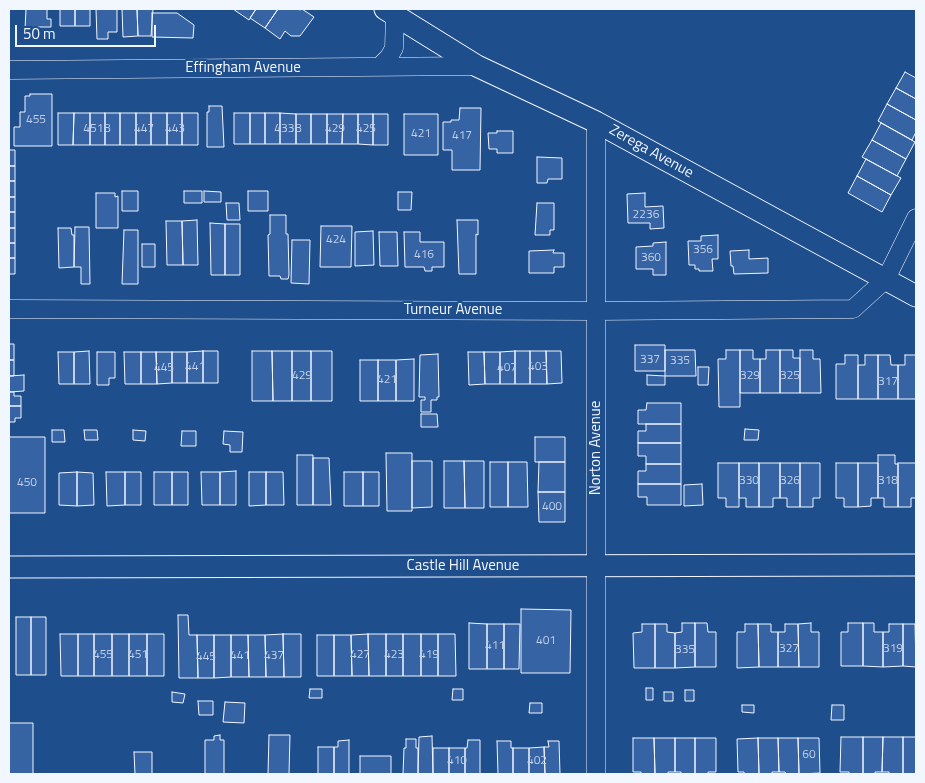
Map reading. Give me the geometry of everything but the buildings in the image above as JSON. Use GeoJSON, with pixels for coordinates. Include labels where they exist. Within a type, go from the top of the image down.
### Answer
{"type":"FeatureCollection","features":[{"type":"Feature","properties":{"kind":"street","name":"Zerega Avenue"},"geometry":{"type":"LineString","coordinates":[[390,12],[477,66],[596,122],[916,296]]}},
{"type":"Feature","properties":{"kind":"street"},"geometry":{"type":"LineString","coordinates":[[379,67],[389,57],[394,48],[390,12]]}},
{"type":"Feature","properties":{"kind":"street","name":"Effingham Avenue"},"geometry":{"type":"LineString","coordinates":[[9,70],[477,66]]}},
{"type":"Feature","properties":{"kind":"street","name":"Norton Avenue"},"geometry":{"type":"LineString","coordinates":[[596,122],[596,774]]}},
{"type":"Feature","properties":{"kind":"street"},"geometry":{"type":"LineString","coordinates":[[886,279],[916,218]]}},
{"type":"Feature","properties":{"kind":"street","name":"Turneur Avenue"},"geometry":{"type":"LineString","coordinates":[[9,309],[596,311],[853,309],[886,279]]}},
{"type":"Feature","properties":{"kind":"street","name":"Castle Hill Avenue"},"geometry":{"type":"LineString","coordinates":[[9,567],[916,565]]}}]}
